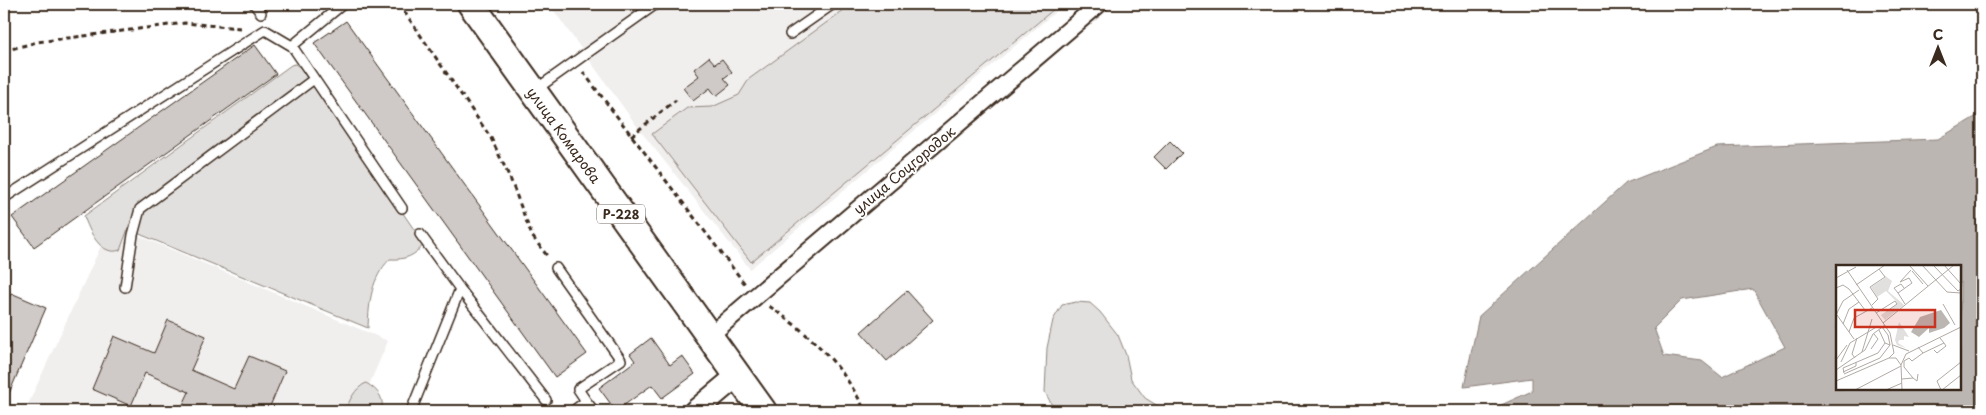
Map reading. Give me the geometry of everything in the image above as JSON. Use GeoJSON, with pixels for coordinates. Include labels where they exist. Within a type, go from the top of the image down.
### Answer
{"type":"FeatureCollection","features":[{"type":"Feature","properties":{"kind":"main road","name":"улица Комарова"},"geometry":{"type":"LineString","coordinates":[[470,4],[763,411]]}},
{"type":"Feature","properties":{"kind":"street","name":"улица Соцгородок"},"geometry":{"type":"LineString","coordinates":[[710,336],[1099,4]]}},
{"type":"Feature","properties":{"kind":"street"},"geometry":{"type":"LineString","coordinates":[[695,411],[738,375]]}},
{"type":"Feature","properties":{"kind":"lane"},"geometry":{"type":"LineString","coordinates":[[254,4],[261,13]]}},
{"type":"Feature","properties":{"kind":"lane"},"geometry":{"type":"LineString","coordinates":[[292,46],[343,4]]}},
{"type":"Feature","properties":{"kind":"lane"},"geometry":{"type":"LineString","coordinates":[[532,92],[656,4]]}},
{"type":"Feature","properties":{"kind":"lane"},"geometry":{"type":"LineString","coordinates":[[790,34],[834,4]]}},
{"type":"Feature","properties":{"kind":"lane"},"geometry":{"type":"LineString","coordinates":[[4,198],[265,30],[292,46],[402,208]]}},
{"type":"Feature","properties":{"kind":"lane"},"geometry":{"type":"LineString","coordinates":[[124,287],[133,235],[140,210],[314,79]]}},
{"type":"Feature","properties":{"kind":"lane"},"geometry":{"type":"LineString","coordinates":[[420,234],[546,400]]}},
{"type":"Feature","properties":{"kind":"lane"},"geometry":{"type":"LineString","coordinates":[[556,268],[621,360],[578,389],[594,411]]}},
{"type":"Feature","properties":{"kind":"lane"},"geometry":{"type":"LineString","coordinates":[[411,411],[460,289]]}},
{"type":"Feature","properties":{"kind":"lane"},"geometry":{"type":"LineString","coordinates":[[573,411],[586,401]]}},
{"type":"Feature","properties":{"kind":"path"},"geometry":{"type":"LineString","coordinates":[[399,4],[491,138],[510,178],[532,236],[556,268]]}},
{"type":"Feature","properties":{"kind":"path"},"geometry":{"type":"LineString","coordinates":[[4,51],[37,42],[185,23],[265,30]]}},
{"type":"Feature","properties":{"kind":"path"},"geometry":{"type":"LineString","coordinates":[[575,61],[755,297],[799,327],[834,363],[857,395],[865,411]]}},
{"type":"Feature","properties":{"kind":"path"},"geometry":{"type":"LineString","coordinates":[[631,136],[676,100]]}},
{"type":"Feature","properties":{"kind":"shaded area"},"geometry":{"type":"Polygon","coordinates":[[[549,4],[1065,4],[750,269],[639,129],[549,4]]]}},
{"type":"Feature","properties":{"kind":"shaded area"},"geometry":{"type":"Polygon","coordinates":[[[852,4],[1060,4],[751,262],[652,134],[687,108],[712,107],[739,95],[749,79],[852,4]]]}},
{"type":"Feature","properties":{"kind":"shaded area"},"geometry":{"type":"Polygon","coordinates":[[[295,64],[301,68],[308,80],[136,208],[120,250],[107,250],[97,241],[89,229],[84,216],[291,65],[295,64]]]}},
{"type":"Feature","properties":{"kind":"shaded area"},"geometry":{"type":"Polygon","coordinates":[[[314,83],[424,244],[417,252],[405,258],[390,259],[384,266],[372,291],[368,328],[137,233],[143,212],[314,83]]]}},
{"type":"Feature","properties":{"kind":"shaded area"},"geometry":{"type":"Polygon","coordinates":[[[1982,113],[1982,411],[1488,411],[1532,391],[1532,378],[1464,387],[1479,316],[1626,183],[1717,147],[1938,139],[1982,113]],[[1753,289],[1682,300],[1654,328],[1664,356],[1702,361],[1722,377],[1785,347],[1753,289]]]}},
{"type":"Feature","properties":{"kind":"shaded area"},"geometry":{"type":"Polygon","coordinates":[[[111,224],[388,341],[358,411],[25,411],[111,224]]]}},
{"type":"Feature","properties":{"kind":"shaded area"},"geometry":{"type":"Polygon","coordinates":[[[1076,302],[1090,303],[1100,312],[1118,335],[1126,355],[1131,379],[1145,398],[1166,411],[1055,411],[1045,392],[1047,348],[1053,320],[1062,305],[1076,302]]]}},
{"type":"Feature","properties":{"kind":"shaded area"},"geometry":{"type":"Polygon","coordinates":[[[366,383],[379,394],[382,402],[382,411],[345,411],[355,392],[366,383]]]}},
{"type":"Feature","properties":{"kind":"building"},"geometry":{"type":"Polygon","coordinates":[[[346,21],[587,354],[555,377],[314,43],[346,21]]]}},
{"type":"Feature","properties":{"kind":"building"},"geometry":{"type":"Polygon","coordinates":[[[255,45],[276,74],[34,247],[12,217],[255,45]]]}},
{"type":"Feature","properties":{"kind":"building"},"geometry":{"type":"Polygon","coordinates":[[[709,57],[715,64],[722,59],[732,72],[724,78],[730,85],[716,96],[710,88],[693,101],[683,88],[699,76],[694,69],[709,57]]]}},
{"type":"Feature","properties":{"kind":"building"},"geometry":{"type":"Polygon","coordinates":[[[1170,141],[1182,153],[1166,169],[1154,157],[1170,141]]]}},
{"type":"Feature","properties":{"kind":"building"},"geometry":{"type":"Polygon","coordinates":[[[907,291],[933,320],[887,361],[861,332],[907,291]]]}},
{"type":"Feature","properties":{"kind":"building"},"geometry":{"type":"Polygon","coordinates":[[[11,293],[46,308],[4,405],[4,309],[11,293]]]}},
{"type":"Feature","properties":{"kind":"building"},"geometry":{"type":"Polygon","coordinates":[[[168,320],[206,336],[191,370],[234,389],[249,356],[285,371],[268,411],[180,411],[189,392],[145,373],[131,406],[92,389],[114,336],[154,353],[168,320]]]}},
{"type":"Feature","properties":{"kind":"building"},"geometry":{"type":"Polygon","coordinates":[[[651,338],[670,365],[682,356],[695,374],[662,398],[652,385],[616,411],[599,388],[635,361],[630,354],[651,338]]]}}]}
